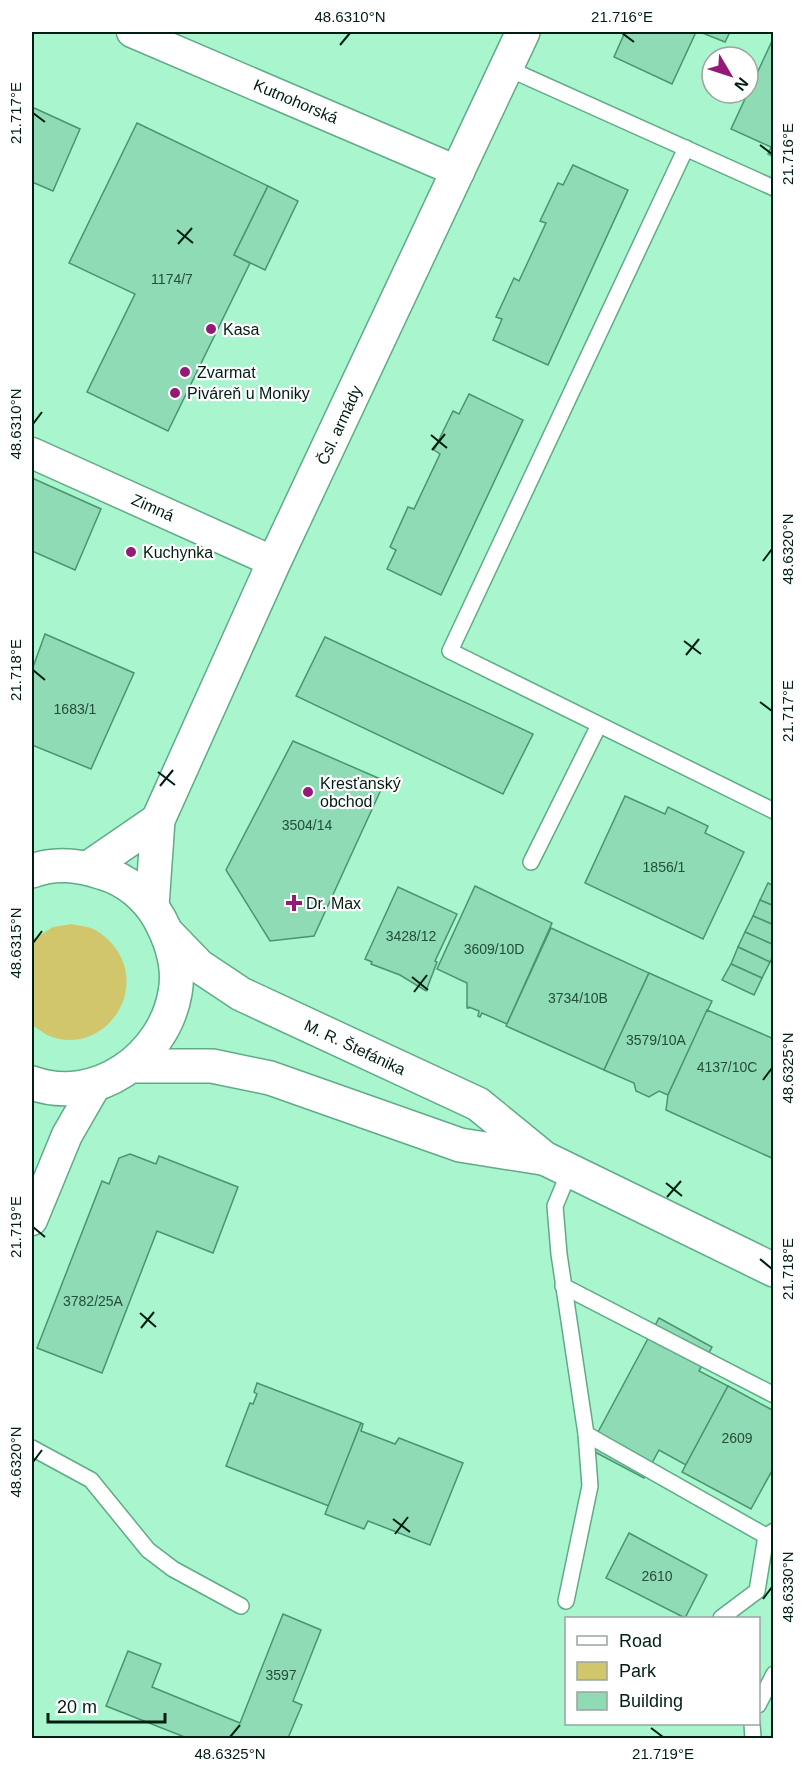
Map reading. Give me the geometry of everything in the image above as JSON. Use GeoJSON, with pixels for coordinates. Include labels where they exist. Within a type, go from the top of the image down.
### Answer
{"type":"FeatureCollection","features":[{"type":"Feature","properties":{"kind":"street","name":"Kutnohorská"},"geometry":{"type":"LineString","coordinates":[[132,32],[459,172]]}},
{"type":"Feature","properties":{"kind":"street","name":"Čsl. armády"},"geometry":{"type":"LineString","coordinates":[[158,820],[274,562],[524,32]]}},
{"type":"Feature","properties":{"kind":"street","name":"Zimná"},"geometry":{"type":"LineString","coordinates":[[32,453],[274,562]]}},
{"type":"Feature","properties":{"kind":"street"},"geometry":{"type":"LineString","coordinates":[[88,868],[158,820]]}},
{"type":"Feature","properties":{"kind":"street"},"geometry":{"type":"LineString","coordinates":[[152,906],[158,820]]}},
{"type":"Feature","properties":{"kind":"street"},"geometry":{"type":"LineString","coordinates":[[32,871],[64,864],[88,868],[113,876],[140,894],[152,906],[168,934],[175,958],[176,991],[170,1015],[159,1036],[132,1066],[111,1078],[88,1086],[56,1088],[32,1083]]}},
{"type":"Feature","properties":{"kind":"street","name":"M. R. Štefánika"},"geometry":{"type":"LineString","coordinates":[[168,934],[199,966],[241,994],[478,1104],[557,1164],[774,1270]]}},
{"type":"Feature","properties":{"kind":"street","name":"M. R. Štefánika"},"geometry":{"type":"LineString","coordinates":[[132,1066],[212,1066],[270,1078],[460,1145],[557,1164]]}},
{"type":"Feature","properties":{"kind":"street"},"geometry":{"type":"LineString","coordinates":[[32,1220],[67,1135],[97,1083]]}},
{"type":"Feature","properties":{"kind":"lane"},"geometry":{"type":"LineString","coordinates":[[507,68],[774,188]]}},
{"type":"Feature","properties":{"kind":"lane"},"geometry":{"type":"LineString","coordinates":[[686,148],[450,651],[774,811]]}},
{"type":"Feature","properties":{"kind":"lane"},"geometry":{"type":"LineString","coordinates":[[531,862],[599,725]]}},
{"type":"Feature","properties":{"kind":"lane"},"geometry":{"type":"LineString","coordinates":[[557,1164],[555,1206],[563,1286],[586,1434],[590,1486],[566,1601]]}},
{"type":"Feature","properties":{"kind":"lane"},"geometry":{"type":"LineString","coordinates":[[563,1286],[774,1395]]}},
{"type":"Feature","properties":{"kind":"lane"},"geometry":{"type":"LineString","coordinates":[[586,1434],[770,1534],[757,1591],[722,1617]]}},
{"type":"Feature","properties":{"kind":"lane"},"geometry":{"type":"LineString","coordinates":[[32,1448],[91,1480],[148,1550],[173,1569],[241,1606]]}},
{"type":"Feature","properties":{"kind":"lane"},"geometry":{"type":"LineString","coordinates":[[760,1703],[774,1674]]}},
{"type":"Feature","properties":{"kind":"green space"},"geometry":{"type":"Polygon","coordinates":[[[72,924],[94,929],[111,942],[123,963],[127,981],[124,1000],[115,1016],[103,1029],[86,1037],[67,1040],[47,1035],[32,1025],[32,940],[53,927],[72,924]]]}},
{"type":"Feature","properties":{"kind":"building"},"geometry":{"type":"Polygon","coordinates":[[[625,32],[696,32],[672,84],[614,57],[625,32]]]}},
{"type":"Feature","properties":{"kind":"building"},"geometry":{"type":"Polygon","coordinates":[[[700,32],[730,32],[725,42],[700,32]]]}},
{"type":"Feature","properties":{"kind":"building"},"geometry":{"type":"Polygon","coordinates":[[[772,41],[774,42],[774,157],[768,154],[771,147],[731,129],[742,105],[760,105],[760,67],[772,41]]]}},
{"type":"Feature","properties":{"kind":"building"},"geometry":{"type":"Polygon","coordinates":[[[32,107],[80,129],[53,191],[32,182],[32,107]]]}},
{"type":"Feature","properties":{"kind":"building"},"geometry":{"type":"Polygon","coordinates":[[[137,123],[268,186],[234,255],[250,263],[168,431],[87,392],[135,294],[69,263],[137,123]]]}},
{"type":"Feature","properties":{"kind":"building"},"geometry":{"type":"Polygon","coordinates":[[[573,165],[628,190],[548,365],[493,340],[502,319],[496,317],[514,278],[519,281],[546,223],[540,221],[558,183],[563,185],[573,165]]]}},
{"type":"Feature","properties":{"kind":"building"},"geometry":{"type":"Polygon","coordinates":[[[268,186],[298,201],[265,270],[234,255],[268,186]]]}},
{"type":"Feature","properties":{"kind":"building"},"geometry":{"type":"Polygon","coordinates":[[[469,394],[523,420],[441,595],[387,569],[396,550],[390,547],[408,507],[414,509],[440,454],[434,450],[453,411],[459,414],[469,394]]]}},
{"type":"Feature","properties":{"kind":"building"},"geometry":{"type":"Polygon","coordinates":[[[32,478],[101,509],[75,570],[32,551],[32,478]]]}},
{"type":"Feature","properties":{"kind":"building"},"geometry":{"type":"Polygon","coordinates":[[[45,634],[134,673],[91,769],[32,745],[32,670],[45,634]]]}},
{"type":"Feature","properties":{"kind":"building"},"geometry":{"type":"Polygon","coordinates":[[[325,637],[533,734],[503,794],[296,696],[325,637]]]}},
{"type":"Feature","properties":{"kind":"building"},"geometry":{"type":"Polygon","coordinates":[[[293,741],[385,781],[314,936],[270,941],[226,870],[293,741]]]}},
{"type":"Feature","properties":{"kind":"building"},"geometry":{"type":"Polygon","coordinates":[[[625,796],[665,814],[668,807],[708,826],[705,833],[744,852],[703,939],[585,883],[625,796]]]}},
{"type":"Feature","properties":{"kind":"building"},"geometry":{"type":"Polygon","coordinates":[[[768,883],[774,886],[774,906],[760,900],[768,883]]]}},
{"type":"Feature","properties":{"kind":"building"},"geometry":{"type":"Polygon","coordinates":[[[475,886],[552,923],[507,1024],[482,1013],[480,1017],[478,1016],[479,1011],[467,1008],[467,983],[437,969],[475,886]]]}},
{"type":"Feature","properties":{"kind":"building"},"geometry":{"type":"Polygon","coordinates":[[[398,887],[457,914],[435,961],[437,962],[426,991],[400,975],[371,964],[372,962],[365,959],[398,887]]]}},
{"type":"Feature","properties":{"kind":"building"},"geometry":{"type":"Polygon","coordinates":[[[760,900],[774,906],[774,925],[753,916],[760,900]]]}},
{"type":"Feature","properties":{"kind":"building"},"geometry":{"type":"Polygon","coordinates":[[[753,916],[774,925],[774,945],[745,932],[753,916]]]}},
{"type":"Feature","properties":{"kind":"building"},"geometry":{"type":"Polygon","coordinates":[[[551,928],[649,973],[604,1070],[506,1026],[551,928]]]}},
{"type":"Feature","properties":{"kind":"building"},"geometry":{"type":"Polygon","coordinates":[[[745,932],[774,945],[774,954],[770,962],[738,947],[745,932]]]}},
{"type":"Feature","properties":{"kind":"building"},"geometry":{"type":"Polygon","coordinates":[[[738,947],[770,962],[762,978],[731,964],[738,947]]]}},
{"type":"Feature","properties":{"kind":"building"},"geometry":{"type":"Polygon","coordinates":[[[731,964],[762,978],[754,995],[722,980],[731,964]]]}},
{"type":"Feature","properties":{"kind":"building"},"geometry":{"type":"Polygon","coordinates":[[[649,973],[712,1001],[668,1095],[659,1091],[649,1097],[636,1091],[634,1083],[604,1070],[649,973]]]}},
{"type":"Feature","properties":{"kind":"building"},"geometry":{"type":"Polygon","coordinates":[[[707,1010],[774,1039],[774,1159],[666,1110],[668,1095],[707,1010]]]}},
{"type":"Feature","properties":{"kind":"building"},"geometry":{"type":"Polygon","coordinates":[[[130,1154],[156,1164],[159,1156],[238,1187],[213,1253],[157,1231],[102,1373],[37,1348],[102,1181],[109,1184],[119,1158],[130,1154]]]}},
{"type":"Feature","properties":{"kind":"building"},"geometry":{"type":"Polygon","coordinates":[[[659,1318],[712,1347],[699,1371],[728,1386],[686,1465],[659,1450],[644,1478],[589,1449],[659,1318]]]}},
{"type":"Feature","properties":{"kind":"building"},"geometry":{"type":"Polygon","coordinates":[[[257,1383],[361,1423],[329,1506],[226,1466],[250,1403],[253,1404],[257,1394],[254,1392],[257,1383]]]}},
{"type":"Feature","properties":{"kind":"building"},"geometry":{"type":"Polygon","coordinates":[[[728,1386],[774,1411],[774,1467],[751,1509],[682,1472],[728,1386]]]}},
{"type":"Feature","properties":{"kind":"building"},"geometry":{"type":"Polygon","coordinates":[[[361,1423],[363,1424],[361,1431],[395,1444],[399,1438],[463,1463],[430,1545],[368,1521],[364,1529],[325,1514],[361,1423]]]}},
{"type":"Feature","properties":{"kind":"building"},"geometry":{"type":"Polygon","coordinates":[[[629,1533],[707,1575],[686,1617],[606,1578],[629,1533]]]}},
{"type":"Feature","properties":{"kind":"building"},"geometry":{"type":"Polygon","coordinates":[[[283,1614],[321,1630],[293,1701],[302,1705],[288,1738],[187,1738],[106,1706],[128,1651],[161,1664],[152,1687],[240,1723],[283,1614]]]}},
{"type":"Feature","properties":{"kind":"place","name":"Kasa"},"geometry":{"type":"Point","coordinates":[211,329]}},
{"type":"Feature","properties":{"kind":"place","name":"Zvarmat"},"geometry":{"type":"Point","coordinates":[185,372]}},
{"type":"Feature","properties":{"kind":"place","name":"Piváreň u Moniky"},"geometry":{"type":"Point","coordinates":[175,393]}},
{"type":"Feature","properties":{"kind":"place","name":"Kuchynka"},"geometry":{"type":"Point","coordinates":[131,552]}},
{"type":"Feature","properties":{"kind":"place","name":"Kresťanský obchod"},"geometry":{"type":"Point","coordinates":[308,792]}},
{"type":"Feature","properties":{"kind":"place","name":"Dr. Max"},"geometry":{"type":"Point","coordinates":[294,903]}}]}
